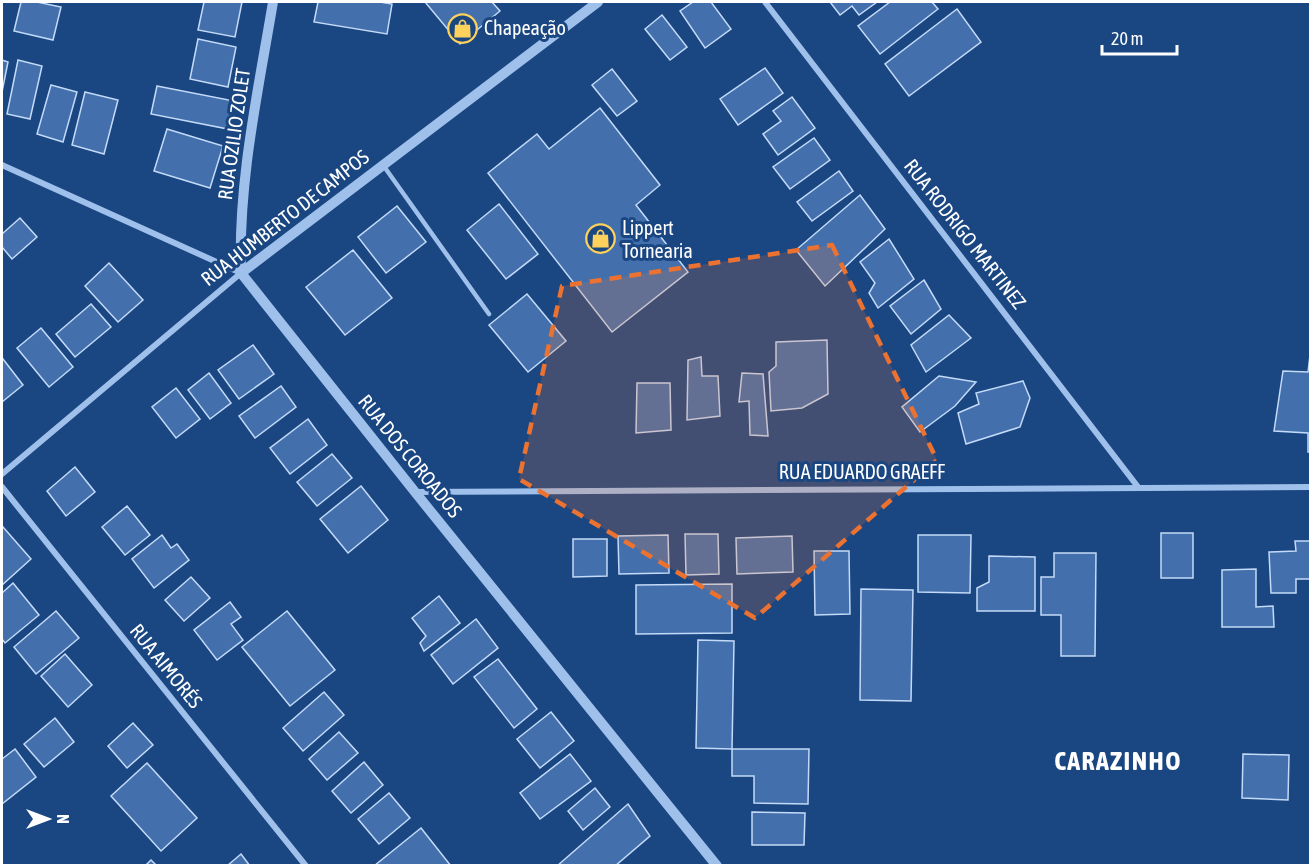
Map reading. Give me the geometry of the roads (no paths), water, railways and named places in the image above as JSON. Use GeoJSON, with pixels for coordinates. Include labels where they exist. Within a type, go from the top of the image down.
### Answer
{"type":"FeatureCollection","features":[{"type":"Feature","properties":{"kind":"street","name":"RUA OZILIO ZOLET"},"geometry":{"type":"LineString","coordinates":[[241,273],[240,231],[244,179],[273,2]]}},
{"type":"Feature","properties":{"kind":"street","name":"RUA HUMBERTO DE CAMPOS"},"geometry":{"type":"LineString","coordinates":[[2,474],[241,273],[598,2]]}},
{"type":"Feature","properties":{"kind":"street","name":"RUA RODRIGO MARTINEZ"},"geometry":{"type":"LineString","coordinates":[[765,2],[1138,487]]}},
{"type":"Feature","properties":{"kind":"street","name":"RUA DOS COROADOS"},"geometry":{"type":"LineString","coordinates":[[2,165],[241,273],[717,866]]}},
{"type":"Feature","properties":{"kind":"street","name":"RUA AIMORÉS"},"geometry":{"type":"LineString","coordinates":[[2,487],[306,866]]}},
{"type":"Feature","properties":{"kind":"street","name":"RUA EDUARDO GRAEFF"},"geometry":{"type":"LineString","coordinates":[[415,492],[1311,487]]}},
{"type":"Feature","properties":{"kind":"lane"},"geometry":{"type":"LineString","coordinates":[[383,165],[489,314]]}},
{"type":"Feature","properties":{"kind":"place","name":"Chapeação"},"geometry":{"type":"Point","coordinates":[463,28]}},
{"type":"Feature","properties":{"kind":"place","name":"Lippert Tornearia"},"geometry":{"type":"Point","coordinates":[601,239]}},
{"type":"Feature","properties":{"kind":"district","name":"CARAZINHO"},"geometry":{"type":"Point","coordinates":[1118,761]}}]}
